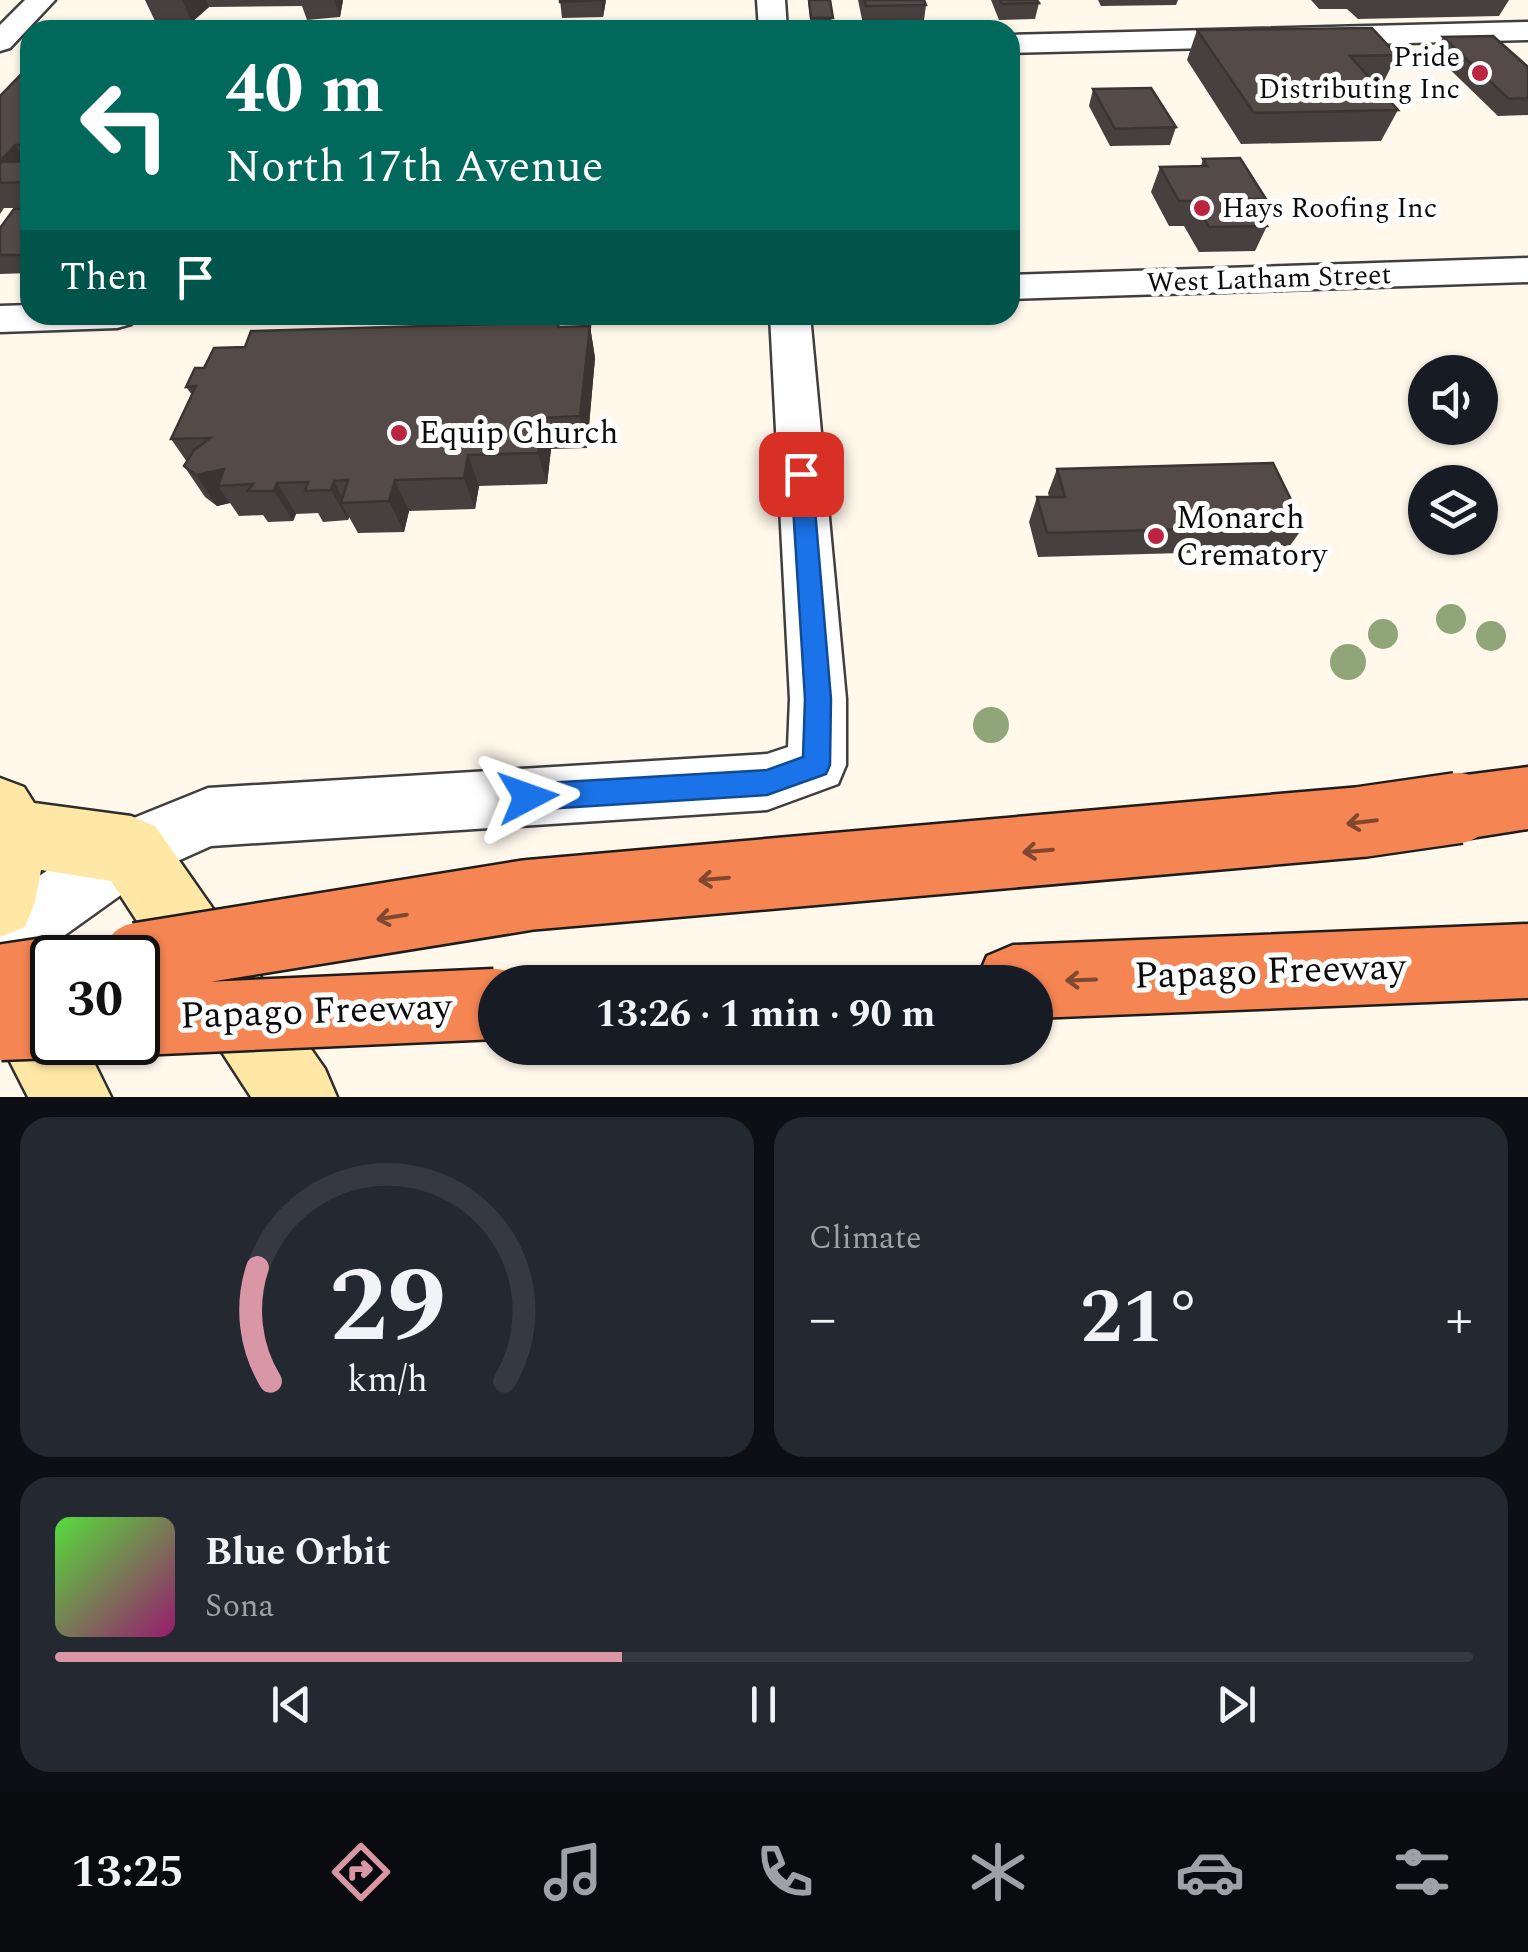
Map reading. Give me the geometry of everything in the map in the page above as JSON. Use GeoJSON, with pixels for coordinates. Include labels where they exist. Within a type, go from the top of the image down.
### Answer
{"type":"FeatureCollection","features":[{"type":"Feature","properties":{"kind":"highway"},"geometry":{"type":"LineString","coordinates":[[160,955],[528,896],[1362,822],[1528,798]]}},
{"type":"Feature","properties":{"kind":"highway","name":"Papago Freeway"},"geometry":{"type":"LineString","coordinates":[[1053,980],[1528,960]]}},
{"type":"Feature","properties":{"kind":"highway"},"geometry":{"type":"LineString","coordinates":[[0,980],[30,975]]}},
{"type":"Feature","properties":{"kind":"highway","name":"Papago Freeway"},"geometry":{"type":"LineString","coordinates":[[160,1019],[478,1005]]}},
{"type":"Feature","properties":{"kind":"highway"},"geometry":{"type":"LineString","coordinates":[[0,1026],[30,1024]]}},
{"type":"Feature","properties":{"kind":"main road"},"geometry":{"type":"LineString","coordinates":[[0,902],[7,821],[131,850],[298,1097]]}},
{"type":"Feature","properties":{"kind":"main road"},"geometry":{"type":"LineString","coordinates":[[0,966],[71,1097]]}},
{"type":"Feature","properties":{"kind":"street"},"geometry":{"type":"LineString","coordinates":[[1020,44],[1528,32]]}},
{"type":"Feature","properties":{"kind":"street"},"geometry":{"type":"LineString","coordinates":[[5,59],[20,35]]}},
{"type":"Feature","properties":{"kind":"street","name":"West Latham Street"},"geometry":{"type":"LineString","coordinates":[[1020,287],[1528,270]]}},
{"type":"Feature","properties":{"kind":"street"},"geometry":{"type":"LineString","coordinates":[[0,942],[131,850],[208,817],[767,782],[816,765],[818,699],[791,325]]}},
{"type":"Feature","properties":{"kind":"building"},"geometry":{"type":"Polygon","coordinates":[[[809,0],[830,0],[833,18],[811,18],[809,0]]]}},
{"type":"Feature","properties":{"kind":"building"},"geometry":{"type":"Polygon","coordinates":[[[864,0],[924,0],[926,5],[866,6],[864,0]]]}},
{"type":"Feature","properties":{"kind":"building"},"geometry":{"type":"Polygon","coordinates":[[[1000,0],[1037,0],[1039,3],[1002,4],[1000,0]]]}},
{"type":"Feature","properties":{"kind":"building"},"geometry":{"type":"Polygon","coordinates":[[[1372,28],[1397,55],[1350,56],[1398,110],[1254,113],[1197,30],[1372,28]]]}},
{"type":"Feature","properties":{"kind":"building"},"geometry":{"type":"Polygon","coordinates":[[[1493,36],[1528,67],[1528,98],[1509,99],[1443,37],[1493,36]]]}},
{"type":"Feature","properties":{"kind":"building"},"geometry":{"type":"Polygon","coordinates":[[[20,75],[20,145],[15,145],[0,162],[0,96],[20,75]]]}},
{"type":"Feature","properties":{"kind":"building"},"geometry":{"type":"Polygon","coordinates":[[[1151,88],[1176,127],[1115,129],[1093,89],[1151,88]]]}},
{"type":"Feature","properties":{"kind":"building"},"geometry":{"type":"Polygon","coordinates":[[[1240,158],[1266,199],[1250,199],[1267,226],[1209,227],[1194,201],[1179,201],[1160,167],[1207,166],[1203,159],[1240,158]]]}},
{"type":"Feature","properties":{"kind":"building"},"geometry":{"type":"Polygon","coordinates":[[[20,161],[20,182],[0,183],[0,162],[20,161]]]}},
{"type":"Feature","properties":{"kind":"building"},"geometry":{"type":"Polygon","coordinates":[[[14,209],[20,209],[20,255],[0,255],[0,228],[14,209]]]}},
{"type":"Feature","properties":{"kind":"building","name":"Equip Church"},"geometry":{"type":"Polygon","coordinates":[[[590,326],[580,416],[543,418],[538,453],[468,455],[464,478],[395,480],[389,501],[341,503],[348,480],[334,481],[331,490],[305,491],[308,482],[277,483],[274,491],[248,491],[253,484],[218,486],[224,469],[196,475],[184,466],[194,450],[210,438],[171,439],[196,386],[186,387],[195,368],[204,368],[214,348],[245,347],[251,331],[590,326]]]}},
{"type":"Feature","properties":{"kind":"building"},"geometry":{"type":"Polygon","coordinates":[[[1273,463],[1304,526],[1047,533],[1037,497],[1065,497],[1057,469],[1273,463]]]}},
{"type":"Feature","properties":{"kind":"place","name":"Pride Distributing Inc"},"geometry":{"type":"Point","coordinates":[1480,73]}},
{"type":"Feature","properties":{"kind":"place","name":"Hays Roofing Inc"},"geometry":{"type":"Point","coordinates":[1202,208]}},
{"type":"Feature","properties":{"kind":"place","name":"Equip Church"},"geometry":{"type":"Point","coordinates":[399,433]}},
{"type":"Feature","properties":{"kind":"place","name":"Monarch Crematory"},"geometry":{"type":"Point","coordinates":[1156,536]}},
{"type":"Feature","properties":{"kind":"route"},"geometry":{"type":"LineString","coordinates":[[528,797],[767,782],[816,765],[818,699],[801,474]]}}]}
